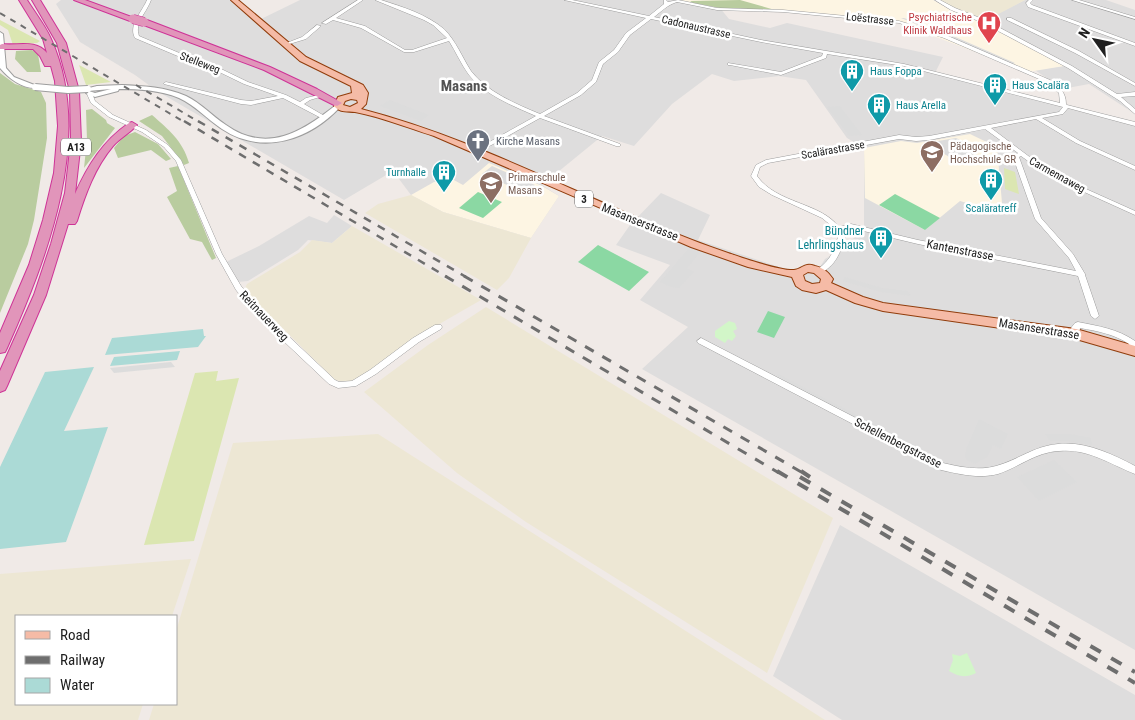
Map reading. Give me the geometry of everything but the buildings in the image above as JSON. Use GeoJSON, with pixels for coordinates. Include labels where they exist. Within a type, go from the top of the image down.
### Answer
{"type":"FeatureCollection","features":[{"type":"Feature","properties":{"kind":"highway","name":"A13"},"geometry":{"type":"LineString","coordinates":[[0,348],[25,290],[48,220],[59,178],[62,147],[63,113],[60,82],[54,58],[47,37],[23,0]]}},
{"type":"Feature","properties":{"kind":"highway","name":"A13"},"geometry":{"type":"LineString","coordinates":[[0,386],[38,298],[66,207],[76,148],[73,82],[67,56],[58,33],[36,0]]}},
{"type":"Feature","properties":{"kind":"highway"},"geometry":{"type":"LineString","coordinates":[[66,0],[144,22],[184,36],[343,101]]}},
{"type":"Feature","properties":{"kind":"highway"},"geometry":{"type":"LineString","coordinates":[[78,0],[119,15]]}},
{"type":"Feature","properties":{"kind":"highway","name":"A13"},"geometry":{"type":"LineString","coordinates":[[2,47],[35,47],[45,53],[54,80],[56,97],[63,113]]}},
{"type":"Feature","properties":{"kind":"highway"},"geometry":{"type":"LineString","coordinates":[[1,58],[20,48]]}},
{"type":"Feature","properties":{"kind":"highway"},"geometry":{"type":"LineString","coordinates":[[299,84],[321,95],[343,101]]}},
{"type":"Feature","properties":{"kind":"highway","name":"A13"},"geometry":{"type":"LineString","coordinates":[[38,298],[56,268],[80,195],[94,165],[110,143],[132,125]]}},
{"type":"Feature","properties":{"kind":"main road"},"geometry":{"type":"LineString","coordinates":[[234,0],[308,62],[356,85],[363,91],[362,101],[350,109]]}},
{"type":"Feature","properties":{"kind":"main road"},"geometry":{"type":"LineString","coordinates":[[343,101],[357,92],[356,85]]}},
{"type":"Feature","properties":{"kind":"main road","name":"Masanserstrasse"},"geometry":{"type":"LineString","coordinates":[[343,101],[362,101],[376,113]]}},
{"type":"Feature","properties":{"kind":"main road","name":"Masanserstrasse"},"geometry":{"type":"LineString","coordinates":[[343,101],[350,109],[376,113],[477,151],[650,227],[753,265],[797,274]]}},
{"type":"Feature","properties":{"kind":"main road","name":"3"},"geometry":{"type":"LineString","coordinates":[[820,271],[806,268],[797,274],[800,283],[809,288],[818,288],[825,285]]}},
{"type":"Feature","properties":{"kind":"main road"},"geometry":{"type":"LineString","coordinates":[[820,271],[826,276],[825,285]]}},
{"type":"Feature","properties":{"kind":"main road","name":"Masanserstrasse"},"geometry":{"type":"LineString","coordinates":[[825,285],[859,300],[883,307],[1076,334],[1134,350]]}},
{"type":"Feature","properties":{"kind":"street","name":"Stelleweg"},"geometry":{"type":"LineString","coordinates":[[148,0],[146,9],[134,28],[137,37],[200,64],[215,68],[246,83],[284,96],[301,104],[314,114],[325,118]]}},
{"type":"Feature","properties":{"kind":"street"},"geometry":{"type":"LineString","coordinates":[[286,44],[304,38],[321,24],[361,0]]}},
{"type":"Feature","properties":{"kind":"street"},"geometry":{"type":"LineString","coordinates":[[377,0],[425,19],[439,28],[450,39],[466,68],[484,87],[511,103],[618,145]]}},
{"type":"Feature","properties":{"kind":"street","name":"Cadonaustrasse"},"geometry":{"type":"LineString","coordinates":[[566,0],[761,41],[904,65],[1066,107]]}},
{"type":"Feature","properties":{"kind":"street"},"geometry":{"type":"LineString","coordinates":[[937,0],[953,9],[983,21],[1070,67],[1116,96],[1135,112]]}},
{"type":"Feature","properties":{"kind":"street"},"geometry":{"type":"LineString","coordinates":[[1031,0],[1028,3],[1030,6],[1135,45]]}},
{"type":"Feature","properties":{"kind":"street"},"geometry":{"type":"LineString","coordinates":[[1074,0],[1135,18]]}},
{"type":"Feature","properties":{"kind":"street","name":"Loëstrasse"},"geometry":{"type":"LineString","coordinates":[[665,2],[677,1],[717,9],[799,13],[891,21],[918,27],[1048,81],[1062,92],[1064,97],[1063,104],[1066,107]]}},
{"type":"Feature","properties":{"kind":"street"},"geometry":{"type":"LineString","coordinates":[[477,151],[572,99],[590,85],[598,75],[601,64],[616,51],[629,33],[651,17],[665,2]]}},
{"type":"Feature","properties":{"kind":"street"},"geometry":{"type":"LineString","coordinates":[[332,18],[368,30],[404,52],[450,39]]}},
{"type":"Feature","properties":{"kind":"street"},"geometry":{"type":"LineString","coordinates":[[1009,19],[1098,63],[1135,85]]}},
{"type":"Feature","properties":{"kind":"street"},"geometry":{"type":"LineString","coordinates":[[0,34],[3,68],[9,75],[22,83],[34,87],[73,90],[150,89],[175,94],[195,104],[234,133],[256,140],[276,140],[296,136],[325,118],[343,101]]}},
{"type":"Feature","properties":{"kind":"street"},"geometry":{"type":"LineString","coordinates":[[1036,49],[1052,40]]}},
{"type":"Feature","properties":{"kind":"street"},"geometry":{"type":"LineString","coordinates":[[730,64],[781,74],[824,57],[826,51]]}},
{"type":"Feature","properties":{"kind":"street"},"geometry":{"type":"LineString","coordinates":[[166,84],[241,102],[251,103],[284,96]]}},
{"type":"Feature","properties":{"kind":"street","name":"Reitnauerweg"},"geometry":{"type":"LineString","coordinates":[[89,91],[93,102],[111,116],[156,137],[179,161],[219,254],[238,288],[262,316],[332,382],[338,385],[353,384],[438,327]]}},
{"type":"Feature","properties":{"kind":"street"},"geometry":{"type":"LineString","coordinates":[[97,104],[104,91]]}},
{"type":"Feature","properties":{"kind":"street"},"geometry":{"type":"LineString","coordinates":[[1116,96],[1135,94]]}},
{"type":"Feature","properties":{"kind":"street"},"geometry":{"type":"LineString","coordinates":[[301,104],[308,99],[321,95]]}},
{"type":"Feature","properties":{"kind":"street"},"geometry":{"type":"LineString","coordinates":[[1066,107],[1135,124]]}},
{"type":"Feature","properties":{"kind":"street","name":"Scalärastrasse"},"geometry":{"type":"LineString","coordinates":[[839,229],[825,218],[761,186],[755,180],[755,169],[766,162],[899,137],[929,138],[1061,114],[1066,107]]}},
{"type":"Feature","properties":{"kind":"street"},"geometry":{"type":"LineString","coordinates":[[325,118],[350,109]]}},
{"type":"Feature","properties":{"kind":"street"},"geometry":{"type":"LineString","coordinates":[[1038,118],[1078,142],[1135,168]]}},
{"type":"Feature","properties":{"kind":"street","name":"Carmennaweg"},"geometry":{"type":"LineString","coordinates":[[986,127],[1020,154],[1056,176],[1135,213]]}},
{"type":"Feature","properties":{"kind":"street"},"geometry":{"type":"LineString","coordinates":[[1020,154],[1016,157],[1041,224],[1066,250],[1082,274],[1095,316]]}},
{"type":"Feature","properties":{"kind":"street","name":"Kantenstrasse"},"geometry":{"type":"LineString","coordinates":[[839,229],[851,226],[862,228],[918,242],[1082,274]]}},
{"type":"Feature","properties":{"kind":"street"},"geometry":{"type":"LineString","coordinates":[[820,271],[835,256],[841,245],[842,238],[839,229]]}},
{"type":"Feature","properties":{"kind":"street","name":"Schellenbergstrasse"},"geometry":{"type":"LineString","coordinates":[[701,341],[941,466],[968,472],[986,472],[1003,468],[1047,449],[1062,447],[1094,452],[1135,470]]}},
{"type":"Feature","properties":{"kind":"shaded area"},"geometry":{"type":"Polygon","coordinates":[[[61,0],[234,0],[259,20],[300,0],[679,0],[720,8],[729,19],[770,28],[787,23],[943,57],[935,73],[1135,126],[1135,650],[642,369],[688,327],[640,300],[670,265],[616,245],[630,225],[661,193],[710,215],[698,240],[797,273],[818,270],[825,259],[848,245],[864,226],[864,148],[847,138],[806,80],[779,76],[734,81],[712,74],[672,104],[634,146],[602,136],[542,185],[559,196],[531,238],[443,212],[411,195],[393,171],[344,200],[157,91],[135,75],[80,42],[56,4],[61,0]]]}},
{"type":"Feature","properties":{"kind":"shaded area","name":"Psychiatrische Klinik Waldhaus"},"geometry":{"type":"Polygon","coordinates":[[[679,0],[933,0],[951,10],[981,22],[1064,66],[1028,72],[894,21],[782,10],[720,8],[679,0]]]}},
{"type":"Feature","properties":{"kind":"shaded area"},"geometry":{"type":"Polygon","coordinates":[[[940,0],[1025,0],[987,20],[956,9],[940,0]]]}},
{"type":"Feature","properties":{"kind":"shaded area"},"geometry":{"type":"Polygon","coordinates":[[[1025,0],[1106,0],[1135,10],[1135,114],[1089,84],[1062,89],[1035,70],[1063,66],[981,22],[1025,0]]]}},
{"type":"Feature","properties":{"kind":"shaded area"},"geometry":{"type":"Polygon","coordinates":[[[901,18],[944,32],[1015,63],[1013,64],[901,18]]]}},
{"type":"Feature","properties":{"kind":"shaded area"},"geometry":{"type":"Polygon","coordinates":[[[390,100],[429,115],[421,121],[380,106],[390,100]]]}},
{"type":"Feature","properties":{"kind":"shaded area"},"geometry":{"type":"Polygon","coordinates":[[[840,106],[862,135],[849,136],[827,107],[840,106]]]}},
{"type":"Feature","properties":{"kind":"shaded area","name":"Pädagogische Hochschule GR"},"geometry":{"type":"Polygon","coordinates":[[[970,134],[997,147],[1003,214],[960,201],[925,230],[865,198],[864,148],[901,141],[917,143],[970,134]]]}},
{"type":"Feature","properties":{"kind":"shaded area"},"geometry":{"type":"Polygon","coordinates":[[[956,138],[975,147],[971,164],[960,159],[956,161],[926,143],[956,138]]]}},
{"type":"Feature","properties":{"kind":"shaded area","name":"Primarschule Masans"},"geometry":{"type":"Polygon","coordinates":[[[489,163],[542,186],[559,196],[531,238],[443,212],[411,195],[434,182],[452,179],[463,185],[489,163]]]}},
{"type":"Feature","properties":{"kind":"shaded area"},"geometry":{"type":"Polygon","coordinates":[[[492,166],[535,185],[525,193],[482,174],[492,166]]]}},
{"type":"Feature","properties":{"kind":"shaded area"},"geometry":{"type":"Polygon","coordinates":[[[411,195],[443,212],[531,238],[509,278],[497,290],[365,213],[378,204],[411,195]]]}},
{"type":"Feature","properties":{"kind":"shaded area"},"geometry":{"type":"Polygon","coordinates":[[[334,215],[352,226],[332,243],[308,240],[298,250],[248,281],[238,282],[226,262],[259,246],[309,216],[327,223],[334,215]]]}},
{"type":"Feature","properties":{"kind":"shaded area"},"geometry":{"type":"Polygon","coordinates":[[[352,226],[481,300],[415,338],[358,379],[346,382],[335,380],[244,290],[247,284],[300,252],[312,240],[332,243],[352,226]]]}},
{"type":"Feature","properties":{"kind":"shaded area"},"geometry":{"type":"Polygon","coordinates":[[[688,249],[700,253],[687,268],[694,272],[679,288],[660,282],[688,249]]]}},
{"type":"Feature","properties":{"kind":"shaded area"},"geometry":{"type":"Polygon","coordinates":[[[845,277],[882,288],[908,291],[911,296],[881,292],[843,281],[845,277]]]}},
{"type":"Feature","properties":{"kind":"shaded area"},"geometry":{"type":"Polygon","coordinates":[[[486,307],[833,518],[767,673],[526,522],[457,473],[364,392],[428,345],[486,307]]]}},
{"type":"Feature","properties":{"kind":"shaded area"},"geometry":{"type":"Polygon","coordinates":[[[171,362],[175,367],[114,373],[110,368],[171,362]]]}},
{"type":"Feature","properties":{"kind":"shaded area"},"geometry":{"type":"Polygon","coordinates":[[[778,374],[922,449],[920,452],[777,376],[778,374]]]}},
{"type":"Feature","properties":{"kind":"shaded area"},"geometry":{"type":"Polygon","coordinates":[[[979,419],[1008,434],[1001,449],[993,445],[987,457],[975,464],[967,460],[965,456],[979,419]]]}},
{"type":"Feature","properties":{"kind":"shaded area"},"geometry":{"type":"Polygon","coordinates":[[[378,434],[825,720],[149,720],[154,705],[178,705],[178,624],[233,443],[378,434]]]}},
{"type":"Feature","properties":{"kind":"shaded area"},"geometry":{"type":"Polygon","coordinates":[[[1045,434],[1070,434],[1091,438],[1092,445],[1068,441],[1050,441],[1045,434]]]}},
{"type":"Feature","properties":{"kind":"shaded area"},"geometry":{"type":"Polygon","coordinates":[[[1054,460],[1077,482],[1039,501],[1017,477],[1054,460]]]}},
{"type":"Feature","properties":{"kind":"shaded area"},"geometry":{"type":"Polygon","coordinates":[[[840,525],[1135,695],[1135,720],[842,720],[773,676],[840,525]]]}},
{"type":"Feature","properties":{"kind":"shaded area"},"geometry":{"type":"Polygon","coordinates":[[[191,559],[172,615],[15,615],[15,705],[143,705],[138,720],[0,720],[0,574],[191,559]]]}},
{"type":"Feature","properties":{"kind":"green space"},"geometry":{"type":"Polygon","coordinates":[[[740,0],[775,10],[720,8],[690,1],[740,0]]]}},
{"type":"Feature","properties":{"kind":"green space"},"geometry":{"type":"Polygon","coordinates":[[[0,20],[40,41],[37,43],[13,45],[8,30],[0,25],[0,20]]]}},
{"type":"Feature","properties":{"kind":"green space"},"geometry":{"type":"Polygon","coordinates":[[[32,50],[38,54],[41,72],[27,72],[15,59],[16,51],[32,50]]]}},
{"type":"Feature","properties":{"kind":"green space"},"geometry":{"type":"Polygon","coordinates":[[[79,65],[111,82],[86,85],[79,65]]]}},
{"type":"Feature","properties":{"kind":"green space"},"geometry":{"type":"Polygon","coordinates":[[[0,73],[15,84],[41,92],[46,103],[47,138],[34,220],[28,244],[0,313],[0,73]]]}},
{"type":"Feature","properties":{"kind":"green space"},"geometry":{"type":"Polygon","coordinates":[[[92,109],[115,128],[84,168],[87,140],[86,110],[92,109]]]}},
{"type":"Feature","properties":{"kind":"green space"},"geometry":{"type":"Polygon","coordinates":[[[152,115],[179,142],[189,163],[184,165],[162,136],[139,121],[152,115]]]}},
{"type":"Feature","properties":{"kind":"green space"},"geometry":{"type":"Polygon","coordinates":[[[135,132],[158,144],[171,159],[166,161],[151,150],[118,158],[114,148],[124,136],[135,132]]]}},
{"type":"Feature","properties":{"kind":"green space"},"geometry":{"type":"Polygon","coordinates":[[[178,166],[216,258],[212,260],[202,242],[190,239],[167,197],[177,191],[169,168],[178,166]]]}},
{"type":"Feature","properties":{"kind":"green space"},"geometry":{"type":"Polygon","coordinates":[[[1004,168],[1015,172],[1019,194],[1005,189],[1004,168]]]}},
{"type":"Feature","properties":{"kind":"green space"},"geometry":{"type":"Polygon","coordinates":[[[478,192],[502,202],[483,218],[459,208],[478,192]]]}},
{"type":"Feature","properties":{"kind":"green space"},"geometry":{"type":"Polygon","coordinates":[[[895,194],[940,218],[925,230],[879,205],[895,194]]]}},
{"type":"Feature","properties":{"kind":"green space"},"geometry":{"type":"Polygon","coordinates":[[[598,245],[649,272],[629,291],[578,262],[598,245]]]}},
{"type":"Feature","properties":{"kind":"green space"},"geometry":{"type":"Polygon","coordinates":[[[768,311],[785,317],[774,338],[757,332],[768,311]]]}},
{"type":"Feature","properties":{"kind":"green space"},"geometry":{"type":"Polygon","coordinates":[[[729,321],[735,323],[737,329],[733,331],[736,336],[732,341],[728,339],[725,343],[715,337],[715,331],[729,321]]]}},
{"type":"Feature","properties":{"kind":"green space"},"geometry":{"type":"Polygon","coordinates":[[[218,371],[216,381],[239,378],[194,541],[144,545],[195,373],[218,371]]]}},
{"type":"Feature","properties":{"kind":"green space"},"geometry":{"type":"Polygon","coordinates":[[[967,653],[976,673],[962,676],[949,671],[953,660],[952,654],[960,656],[967,653]]]}},
{"type":"Feature","properties":{"kind":"water"},"geometry":{"type":"Polygon","coordinates":[[[203,329],[204,336],[206,336],[198,347],[105,355],[112,338],[203,329]]]}},
{"type":"Feature","properties":{"kind":"water"},"geometry":{"type":"Polygon","coordinates":[[[180,351],[177,360],[110,366],[114,357],[180,351]]]}},
{"type":"Feature","properties":{"kind":"water"},"geometry":{"type":"Polygon","coordinates":[[[94,367],[64,431],[108,427],[66,542],[0,549],[0,467],[45,372],[94,367]]]}},
{"type":"Feature","properties":{"kind":"railway"},"geometry":{"type":"LineString","coordinates":[[0,13],[186,123]]}},
{"type":"Feature","properties":{"kind":"railway"},"geometry":{"type":"LineString","coordinates":[[136,85],[201,123]]}},
{"type":"Feature","properties":{"kind":"railway"},"geometry":{"type":"LineString","coordinates":[[184,121],[447,277]]}},
{"type":"Feature","properties":{"kind":"railway"},"geometry":{"type":"LineString","coordinates":[[198,121],[466,277]]}},
{"type":"Feature","properties":{"kind":"railway"},"geometry":{"type":"LineString","coordinates":[[445,276],[779,473]]}},
{"type":"Feature","properties":{"kind":"railway"},"geometry":{"type":"LineString","coordinates":[[464,276],[803,473]]}},
{"type":"Feature","properties":{"kind":"railway"},"geometry":{"type":"LineString","coordinates":[[777,471],[1135,683]]}},
{"type":"Feature","properties":{"kind":"railway"},"geometry":{"type":"LineString","coordinates":[[801,471],[810,477]]}},
{"type":"Feature","properties":{"kind":"railway"},"geometry":{"type":"LineString","coordinates":[[800,477],[1135,672]]}},
{"type":"Feature","properties":{"kind":"place","name":"Psychiatrische Klinik Waldhaus"},"geometry":{"type":"Point","coordinates":[989,44]}},
{"type":"Feature","properties":{"kind":"place","name":"Haus Foppa"},"geometry":{"type":"Point","coordinates":[852,92]}},
{"type":"Feature","properties":{"kind":"place","name":"Haus Scalära"},"geometry":{"type":"Point","coordinates":[995,106]}},
{"type":"Feature","properties":{"kind":"place","name":"Haus Arella"},"geometry":{"type":"Point","coordinates":[879,126]}},
{"type":"Feature","properties":{"kind":"place","name":"Kirche Masans"},"geometry":{"type":"Point","coordinates":[478,162]}},
{"type":"Feature","properties":{"kind":"place","name":"Pädagogische Hochschule GR"},"geometry":{"type":"Point","coordinates":[932,173]}},
{"type":"Feature","properties":{"kind":"place","name":"Turnhalle"},"geometry":{"type":"Point","coordinates":[444,193]}},
{"type":"Feature","properties":{"kind":"place","name":"Scaläratreff"},"geometry":{"type":"Point","coordinates":[991,201]}},
{"type":"Feature","properties":{"kind":"place","name":"Primarschule Masans"},"geometry":{"type":"Point","coordinates":[491,204]}},
{"type":"Feature","properties":{"kind":"place","name":"Bündner Lehrlingshaus"},"geometry":{"type":"Point","coordinates":[881,259]}},
{"type":"Feature","properties":{"kind":"district","name":"Masans"},"geometry":{"type":"Point","coordinates":[464,86]}}]}
